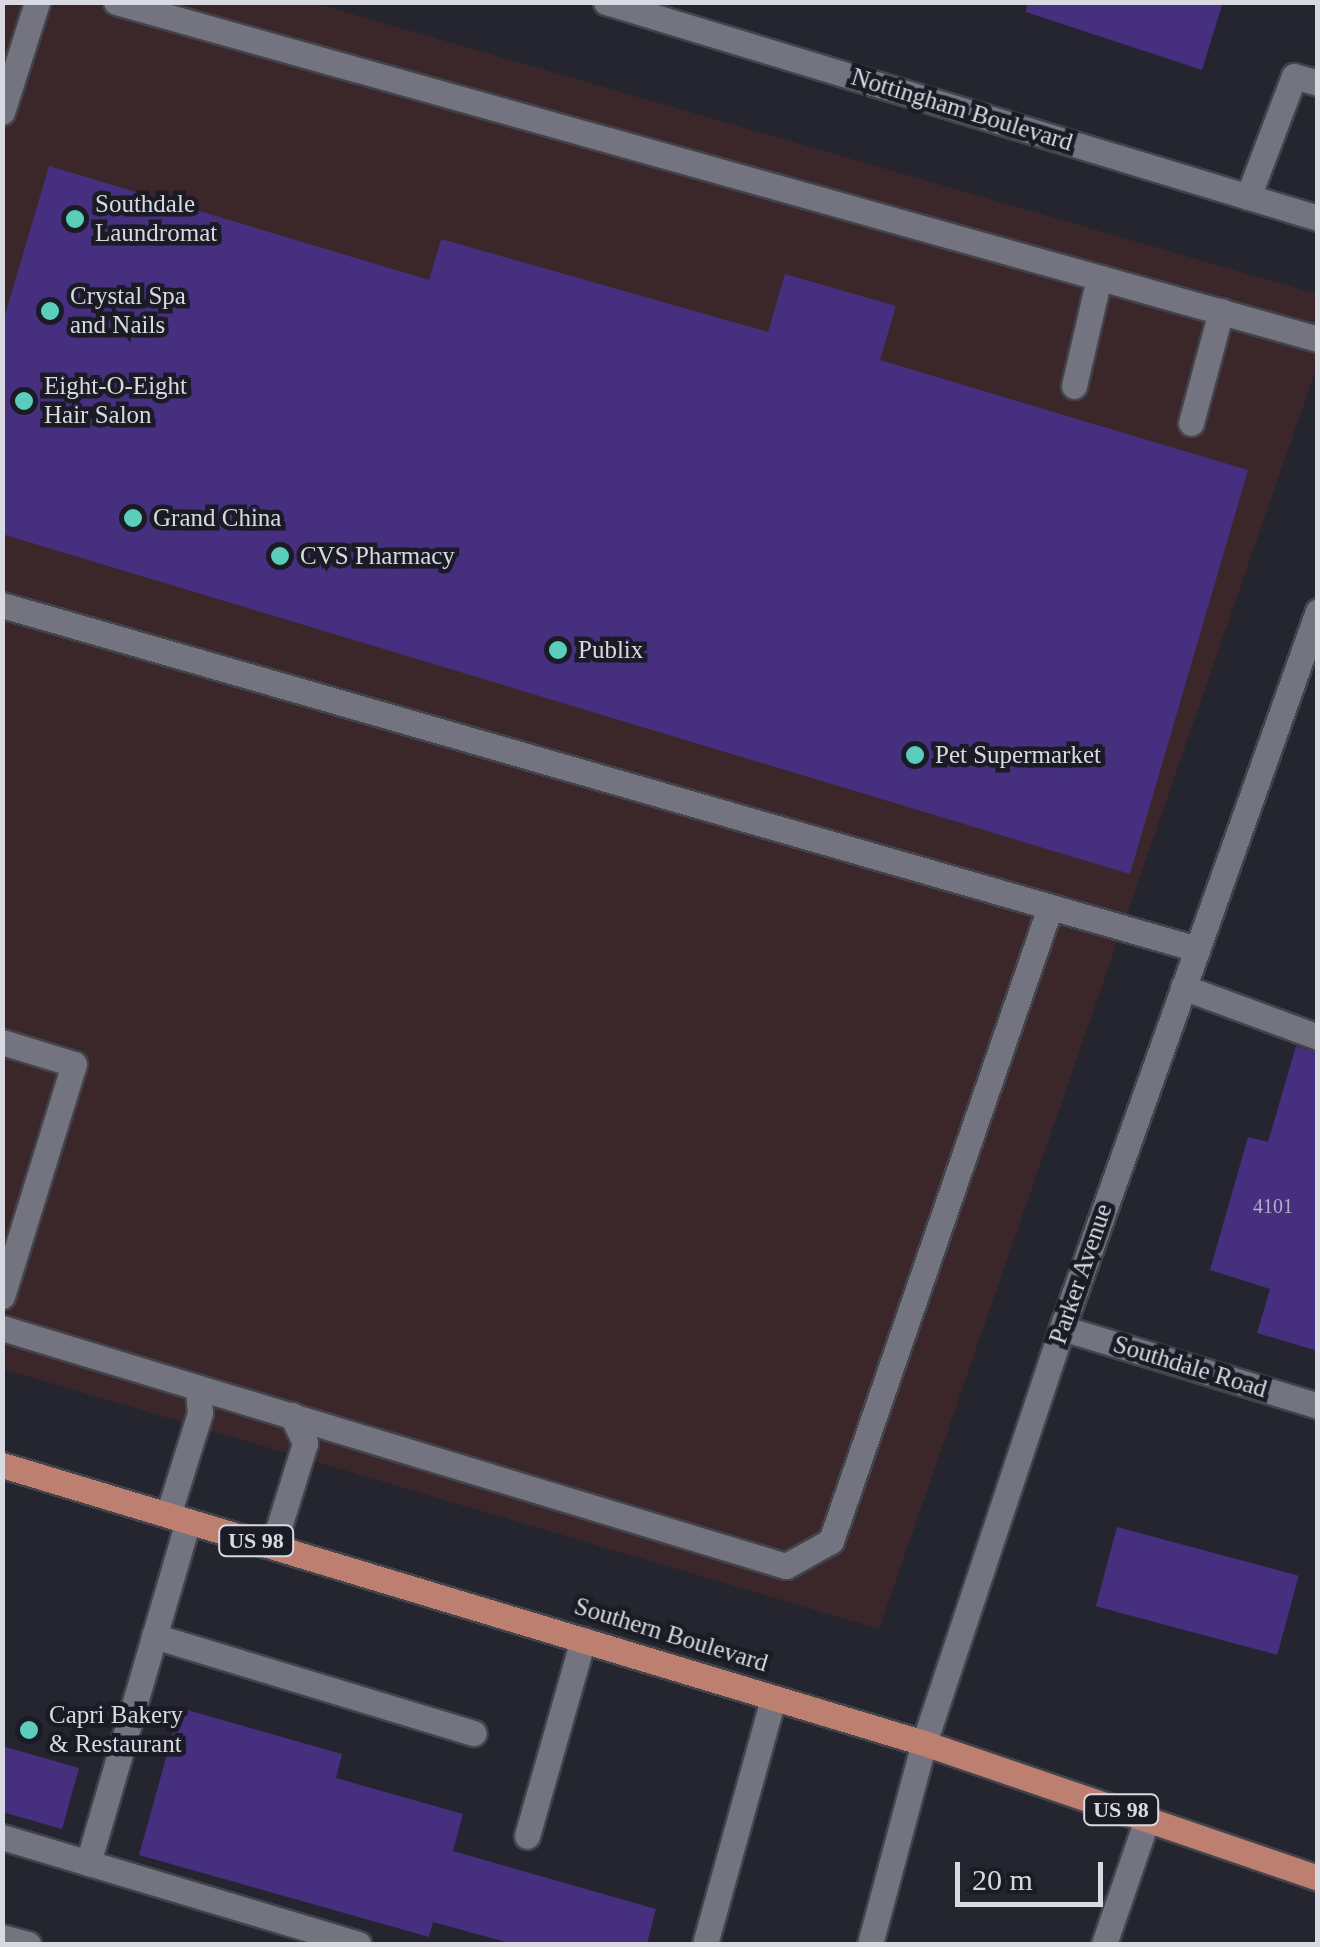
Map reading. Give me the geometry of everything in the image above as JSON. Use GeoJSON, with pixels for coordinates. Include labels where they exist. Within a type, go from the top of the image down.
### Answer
{"type":"FeatureCollection","features":[{"type":"Feature","properties":{"kind":"main road","name":"Southern Boulevard"},"geometry":{"type":"LineString","coordinates":[[2,1464],[924,1743],[1318,1878]]}},
{"type":"Feature","properties":{"kind":"street"},"geometry":{"type":"LineString","coordinates":[[2,112],[37,2]]}},
{"type":"Feature","properties":{"kind":"street"},"geometry":{"type":"LineString","coordinates":[[116,2],[1318,338]]}},
{"type":"Feature","properties":{"kind":"street","name":"Nottingham Boulevard"},"geometry":{"type":"LineString","coordinates":[[606,2],[1318,218]]}},
{"type":"Feature","properties":{"kind":"street"},"geometry":{"type":"LineString","coordinates":[[1248,197],[1294,76],[1318,84]]}},
{"type":"Feature","properties":{"kind":"street"},"geometry":{"type":"LineString","coordinates":[[1074,386],[1099,278]]}},
{"type":"Feature","properties":{"kind":"street"},"geometry":{"type":"LineString","coordinates":[[1191,423],[1221,311]]}},
{"type":"Feature","properties":{"kind":"street"},"geometry":{"type":"LineString","coordinates":[[2,605],[1197,949]]}},
{"type":"Feature","properties":{"kind":"street","name":"Parker Avenue"},"geometry":{"type":"LineString","coordinates":[[870,1944],[924,1743],[1062,1328],[1197,949],[1309,660],[1318,612]]}},
{"type":"Feature","properties":{"kind":"street"},"geometry":{"type":"LineString","coordinates":[[2,1328],[786,1566],[831,1540],[1050,907]]}},
{"type":"Feature","properties":{"kind":"street"},"geometry":{"type":"LineString","coordinates":[[1184,987],[1318,1037]]}},
{"type":"Feature","properties":{"kind":"street"},"geometry":{"type":"LineString","coordinates":[[2,1042],[74,1064],[2,1296]]}},
{"type":"Feature","properties":{"kind":"street","name":"Southdale Road"},"geometry":{"type":"LineString","coordinates":[[1062,1328],[1318,1406]]}},
{"type":"Feature","properties":{"kind":"street"},"geometry":{"type":"LineString","coordinates":[[88,1863],[154,1636],[200,1413],[198,1388]]}},
{"type":"Feature","properties":{"kind":"street"},"geometry":{"type":"LineString","coordinates":[[273,1546],[305,1442],[292,1415]]}},
{"type":"Feature","properties":{"kind":"street"},"geometry":{"type":"LineString","coordinates":[[154,1636],[474,1733]]}},
{"type":"Feature","properties":{"kind":"street"},"geometry":{"type":"LineString","coordinates":[[527,1836],[583,1640]]}},
{"type":"Feature","properties":{"kind":"street"},"geometry":{"type":"LineString","coordinates":[[705,1944],[773,1698]]}},
{"type":"Feature","properties":{"kind":"street"},"geometry":{"type":"LineString","coordinates":[[1104,1944],[1146,1819]]}},
{"type":"Feature","properties":{"kind":"street"},"geometry":{"type":"LineString","coordinates":[[2,1837],[358,1944]]}},
{"type":"Feature","properties":{"kind":"street"},"geometry":{"type":"LineString","coordinates":[[2,1937],[28,1944]]}},
{"type":"Feature","properties":{"kind":"shaded area"},"geometry":{"type":"Polygon","coordinates":[[[2,3],[314,3],[1317,294],[1317,366],[879,1629],[3,1369],[2,3]]]}},
{"type":"Feature","properties":{"kind":"building"},"geometry":{"type":"Polygon","coordinates":[[[1027,2],[1223,2],[1202,70],[1026,12],[1027,2]]]}},
{"type":"Feature","properties":{"kind":"building"},"geometry":{"type":"Polygon","coordinates":[[[49,166],[429,280],[441,239],[768,332],[785,274],[896,306],[880,360],[1248,470],[1130,874],[2,534],[2,325],[49,166]]]}},
{"type":"Feature","properties":{"kind":"building"},"geometry":{"type":"Polygon","coordinates":[[[1296,1046],[1318,1053],[1318,1351],[1257,1333],[1270,1289],[1210,1270],[1248,1137],[1268,1142],[1296,1046]]]}},
{"type":"Feature","properties":{"kind":"building"},"geometry":{"type":"Polygon","coordinates":[[[1117,1527],[1299,1576],[1277,1655],[1096,1606],[1117,1527]]]}},
{"type":"Feature","properties":{"kind":"building"},"geometry":{"type":"Polygon","coordinates":[[[180,1708],[342,1754],[336,1778],[463,1814],[453,1851],[656,1909],[647,1944],[513,1944],[433,1922],[429,1937],[139,1855],[180,1708]]]}},
{"type":"Feature","properties":{"kind":"building"},"geometry":{"type":"Polygon","coordinates":[[[2,1746],[79,1768],[62,1829],[2,1812],[2,1746]]]}},
{"type":"Feature","properties":{"kind":"place","name":"Southdale Laundromat"},"geometry":{"type":"Point","coordinates":[75,219]}},
{"type":"Feature","properties":{"kind":"place","name":"Crystal Spa and Nails"},"geometry":{"type":"Point","coordinates":[50,311]}},
{"type":"Feature","properties":{"kind":"place","name":"Eight-O-Eight Hair Salon"},"geometry":{"type":"Point","coordinates":[24,401]}},
{"type":"Feature","properties":{"kind":"place","name":"Grand China"},"geometry":{"type":"Point","coordinates":[133,518]}},
{"type":"Feature","properties":{"kind":"place","name":"CVS Pharmacy"},"geometry":{"type":"Point","coordinates":[280,556]}},
{"type":"Feature","properties":{"kind":"place","name":"Publix"},"geometry":{"type":"Point","coordinates":[558,650]}},
{"type":"Feature","properties":{"kind":"place","name":"Pet Supermarket"},"geometry":{"type":"Point","coordinates":[915,755]}},
{"type":"Feature","properties":{"kind":"place","name":"Capri Bakery & Restaurant"},"geometry":{"type":"Point","coordinates":[29,1730]}}]}
